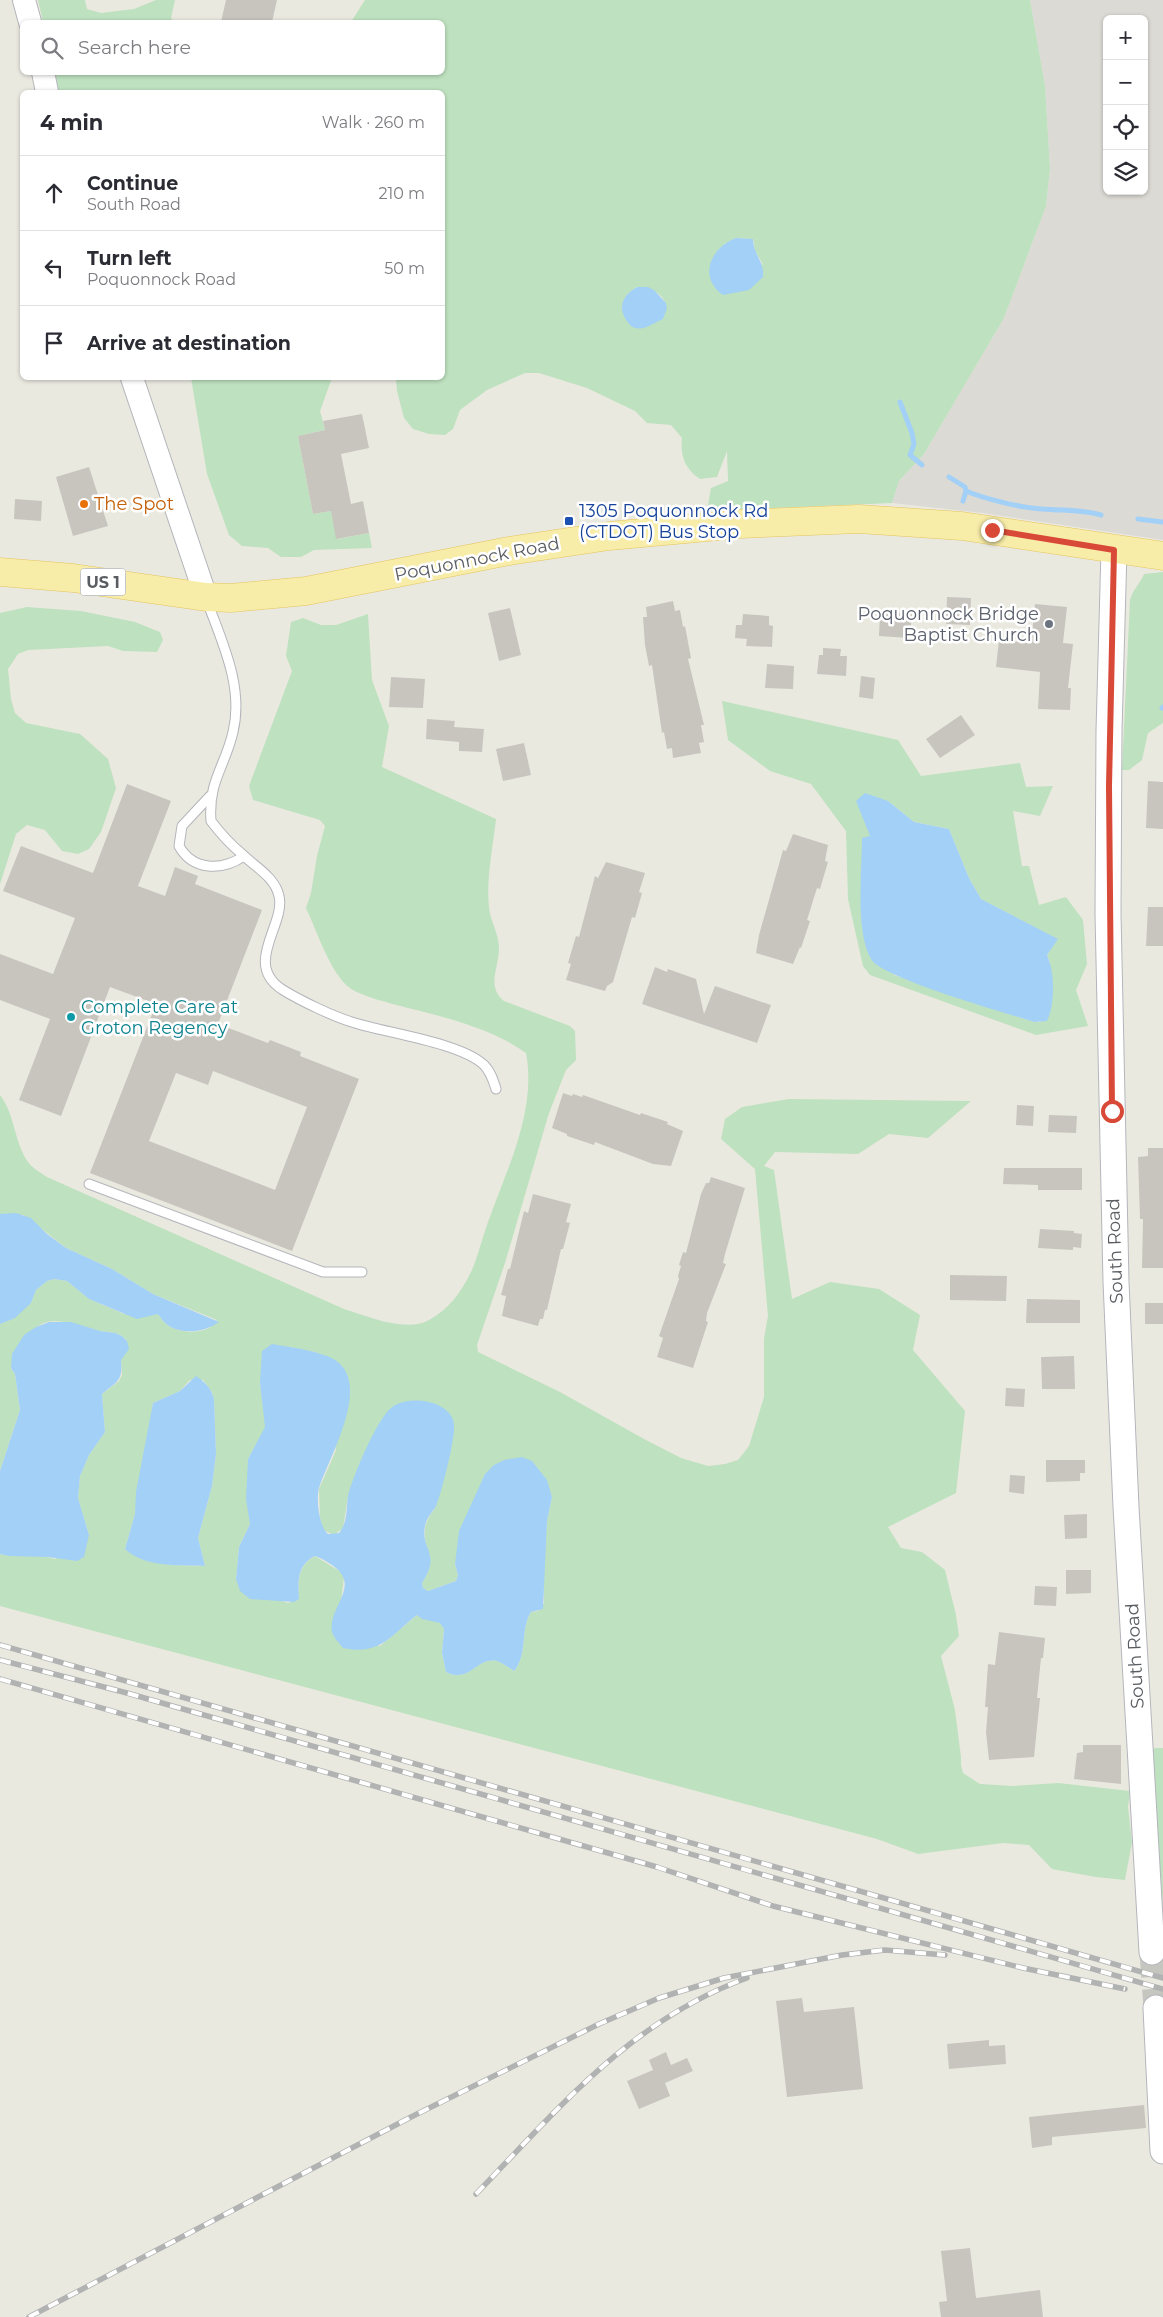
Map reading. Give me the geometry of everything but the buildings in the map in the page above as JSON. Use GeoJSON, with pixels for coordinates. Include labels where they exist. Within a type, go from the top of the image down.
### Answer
{"type":"FeatureCollection","features":[{"type":"Feature","properties":{"kind":"main road","name":"Poquonnock Road"},"geometry":{"type":"LineString","coordinates":[[0,572],[73,578],[231,598],[306,591],[526,548],[609,536],[779,522],[860,520],[920,522],[962,526],[1163,556]]}},
{"type":"Feature","properties":{"kind":"main road","name":"South Road"},"geometry":{"type":"LineString","coordinates":[[1114,550],[1109,721],[1108,923],[1116,1282],[1126,1507],[1152,1952]]}},
{"type":"Feature","properties":{"kind":"main road"},"geometry":{"type":"LineString","coordinates":[[1156,2008],[1163,2151]]}},
{"type":"Feature","properties":{"kind":"street"},"geometry":{"type":"LineString","coordinates":[[24,0],[29,20]]}},
{"type":"Feature","properties":{"kind":"street"},"geometry":{"type":"LineString","coordinates":[[43,75],[46,90]]}},
{"type":"Feature","properties":{"kind":"street"},"geometry":{"type":"LineString","coordinates":[[133,380],[190,556],[206,596]]}},
{"type":"Feature","properties":{"kind":"lane"},"geometry":{"type":"LineString","coordinates":[[206,596],[229,662],[236,700],[234,730],[210,796],[182,826],[179,846],[188,858],[203,866],[224,866],[244,856]]}},
{"type":"Feature","properties":{"kind":"lane"},"geometry":{"type":"LineString","coordinates":[[210,796],[211,821],[244,856],[261,869],[279,894],[280,906],[265,958],[272,981],[282,990],[354,1023],[468,1055],[483,1064],[490,1072],[496,1089]]}},
{"type":"Feature","properties":{"kind":"lane"},"geometry":{"type":"LineString","coordinates":[[88,1184],[323,1272],[362,1272]]}},
{"type":"Feature","properties":{"kind":"shaded area"},"geometry":{"type":"Polygon","coordinates":[[[1030,0],[1163,0],[1163,540],[983,513],[892,503],[899,481],[924,454],[1004,318],[1046,206],[1050,169],[1045,86],[1030,0]]]}},
{"type":"Feature","properties":{"kind":"green space"},"geometry":{"type":"Polygon","coordinates":[[[38,0],[85,0],[87,9],[101,13],[134,9],[156,0],[175,0],[171,18],[172,20],[43,20],[38,0]]]}},
{"type":"Feature","properties":{"kind":"green space"},"geometry":{"type":"Polygon","coordinates":[[[365,0],[1030,0],[1045,86],[1050,169],[1046,206],[1004,318],[924,454],[899,481],[892,503],[707,511],[711,488],[728,481],[727,451],[717,477],[700,479],[687,466],[682,451],[682,438],[671,425],[647,423],[635,411],[587,388],[539,373],[525,373],[487,390],[460,410],[453,429],[445,435],[429,434],[413,429],[404,418],[396,380],[445,380],[445,90],[59,90],[55,75],[445,75],[445,20],[352,20],[365,0]],[[736,238],[724,244],[763,265],[755,250],[753,239],[736,238]],[[636,287],[626,296],[667,308],[660,295],[646,288],[636,287]]]}},
{"type":"Feature","properties":{"kind":"green space"},"geometry":{"type":"Polygon","coordinates":[[[191,380],[331,380],[320,411],[325,430],[298,436],[313,514],[331,511],[337,539],[369,533],[372,548],[314,550],[301,557],[281,557],[268,548],[242,546],[229,535],[207,474],[191,380]]]}},
{"type":"Feature","properties":{"kind":"green space"},"geometry":{"type":"Polygon","coordinates":[[[1163,572],[1163,723],[1148,733],[1142,760],[1129,770],[1122,770],[1130,600],[1144,574],[1163,572]]]}},
{"type":"Feature","properties":{"kind":"green space"},"geometry":{"type":"Polygon","coordinates":[[[27,607],[81,611],[135,622],[160,632],[163,640],[157,652],[123,651],[108,646],[28,650],[18,654],[8,669],[11,699],[15,713],[26,723],[80,734],[108,759],[116,788],[101,832],[89,849],[78,854],[62,851],[45,830],[27,825],[16,834],[0,884],[0,613],[27,607]]]}},
{"type":"Feature","properties":{"kind":"green space"},"geometry":{"type":"Polygon","coordinates":[[[368,614],[372,680],[389,726],[382,767],[496,819],[488,896],[490,912],[499,943],[495,983],[499,995],[504,1001],[570,1026],[575,1031],[576,1060],[566,1070],[549,1113],[505,1263],[477,1345],[478,1352],[560,1392],[681,1458],[708,1466],[738,1460],[749,1446],[764,1397],[764,1339],[768,1316],[755,1169],[721,1139],[725,1119],[742,1107],[789,1099],[971,1101],[928,1138],[889,1134],[858,1154],[775,1152],[764,1166],[774,1170],[792,1299],[830,1282],[879,1289],[920,1315],[913,1350],[965,1411],[956,1493],[888,1527],[901,1548],[922,1552],[945,1570],[959,1636],[941,1656],[955,1710],[963,1773],[980,1784],[1013,1786],[1058,1783],[1130,1791],[1128,1807],[1132,1842],[1125,1880],[1052,1869],[1029,1845],[1003,1843],[918,1854],[877,1839],[0,1606],[0,1554],[42,1556],[55,1559],[89,1535],[78,1498],[80,1476],[89,1455],[105,1432],[102,1394],[119,1381],[122,1375],[121,1360],[127,1341],[118,1334],[67,1322],[50,1322],[36,1328],[26,1341],[11,1368],[15,1374],[20,1410],[0,1471],[0,1324],[31,1303],[36,1290],[47,1281],[54,1279],[67,1281],[89,1299],[124,1314],[158,1314],[167,1325],[181,1331],[202,1331],[213,1325],[217,1320],[153,1294],[112,1269],[66,1248],[24,1215],[0,1214],[0,1095],[9,1111],[23,1154],[32,1166],[47,1177],[344,1309],[398,1324],[419,1324],[429,1320],[442,1311],[459,1293],[473,1266],[511,1160],[524,1118],[528,1074],[526,1053],[485,1031],[454,1020],[370,997],[355,991],[343,982],[330,963],[306,908],[325,826],[320,820],[253,800],[249,786],[292,671],[286,656],[291,622],[303,618],[321,625],[336,625],[368,614]],[[290,1347],[260,1383],[266,1427],[248,1459],[250,1524],[239,1547],[236,1579],[250,1599],[276,1599],[288,1603],[299,1599],[300,1574],[305,1564],[315,1556],[341,1572],[344,1577],[341,1602],[332,1626],[380,1646],[417,1615],[440,1623],[444,1629],[442,1653],[446,1672],[461,1675],[490,1661],[497,1661],[514,1671],[521,1657],[526,1626],[531,1612],[538,1611],[544,1603],[543,1570],[547,1521],[552,1497],[546,1480],[532,1461],[485,1474],[455,1564],[458,1575],[456,1581],[428,1591],[423,1588],[422,1583],[430,1566],[425,1528],[437,1503],[443,1481],[380,1422],[360,1465],[348,1497],[343,1528],[334,1535],[323,1530],[320,1519],[319,1489],[336,1450],[318,1353],[290,1347]],[[190,1380],[180,1391],[153,1403],[135,1514],[125,1549],[149,1561],[170,1565],[205,1566],[198,1538],[212,1486],[216,1454],[214,1399],[212,1392],[203,1380],[190,1380]]]}},
{"type":"Feature","properties":{"kind":"green space"},"geometry":{"type":"Polygon","coordinates":[[[722,701],[898,740],[921,776],[1020,763],[1026,787],[1053,786],[1040,816],[1013,811],[1022,866],[1029,866],[1039,905],[1066,897],[1083,920],[1087,964],[1076,990],[1088,1026],[1036,1035],[870,975],[863,966],[848,899],[846,831],[811,784],[770,771],[728,740],[722,701]],[[888,801],[870,836],[894,975],[1034,1022],[1041,1022],[1050,962],[1047,955],[1057,939],[981,899],[969,878],[949,829],[914,822],[888,801]]]}},
{"type":"Feature","properties":{"kind":"green space"},"geometry":{"type":"Polygon","coordinates":[[[1155,1748],[1163,1748],[1163,1909],[1152,1751],[1155,1748]]]}},
{"type":"Feature","properties":{"kind":"water"},"geometry":{"type":"Polygon","coordinates":[[[736,238],[753,239],[762,267],[763,277],[749,290],[723,295],[715,288],[711,280],[710,264],[719,249],[736,238]]]}},
{"type":"Feature","properties":{"kind":"water"},"geometry":{"type":"Polygon","coordinates":[[[637,287],[648,287],[654,290],[666,303],[667,308],[663,319],[639,329],[629,323],[622,311],[625,298],[637,287]]]}},
{"type":"Feature","properties":{"kind":"water"},"geometry":{"type":"Polygon","coordinates":[[[865,793],[888,801],[914,822],[949,829],[969,878],[981,899],[1058,939],[1047,955],[1052,971],[1053,997],[1047,1021],[1034,1022],[920,985],[880,967],[871,959],[866,947],[861,917],[862,838],[870,836],[856,801],[865,793]]]}},
{"type":"Feature","properties":{"kind":"water"},"geometry":{"type":"Polygon","coordinates":[[[16,1213],[31,1218],[47,1234],[66,1248],[112,1269],[153,1294],[219,1322],[201,1330],[181,1331],[167,1325],[158,1314],[137,1319],[89,1299],[67,1281],[54,1279],[47,1281],[36,1290],[31,1303],[15,1318],[0,1324],[0,1214],[16,1213]]]}},
{"type":"Feature","properties":{"kind":"water"},"geometry":{"type":"Polygon","coordinates":[[[49,1322],[71,1322],[100,1331],[115,1333],[127,1341],[129,1349],[121,1360],[120,1377],[102,1394],[105,1432],[89,1455],[80,1476],[78,1498],[89,1535],[84,1557],[77,1561],[0,1554],[0,1471],[20,1410],[15,1374],[11,1368],[12,1354],[24,1335],[36,1327],[49,1322]]]}},
{"type":"Feature","properties":{"kind":"water"},"geometry":{"type":"Polygon","coordinates":[[[272,1344],[322,1354],[335,1360],[346,1371],[350,1386],[345,1422],[318,1493],[320,1519],[328,1534],[339,1533],[342,1529],[350,1488],[360,1463],[372,1436],[385,1414],[391,1408],[407,1401],[427,1402],[445,1409],[451,1416],[454,1431],[448,1465],[436,1506],[425,1526],[424,1534],[430,1565],[422,1583],[423,1588],[428,1591],[456,1581],[458,1575],[455,1564],[459,1531],[485,1474],[494,1465],[504,1460],[522,1457],[532,1461],[547,1480],[552,1497],[547,1521],[543,1609],[531,1612],[526,1626],[521,1657],[514,1671],[497,1661],[490,1661],[461,1675],[446,1672],[442,1653],[444,1629],[440,1623],[422,1619],[417,1615],[376,1647],[356,1650],[343,1648],[332,1632],[332,1623],[342,1597],[344,1581],[341,1573],[332,1565],[315,1556],[302,1569],[299,1580],[299,1599],[294,1602],[250,1599],[240,1591],[236,1579],[239,1547],[250,1524],[246,1499],[248,1459],[265,1427],[260,1383],[262,1351],[272,1344]]]}},
{"type":"Feature","properties":{"kind":"water"},"geometry":{"type":"Polygon","coordinates":[[[196,1376],[208,1386],[214,1399],[216,1454],[212,1486],[198,1538],[205,1566],[163,1564],[142,1560],[125,1549],[135,1514],[136,1492],[153,1403],[180,1391],[196,1376]]]}},
{"type":"Feature","properties":{"kind":"waterway"},"geometry":{"type":"LineString","coordinates":[[900,402],[912,433],[914,444],[910,455],[922,465]]}},
{"type":"Feature","properties":{"kind":"waterway"},"geometry":{"type":"LineString","coordinates":[[949,477],[965,487],[966,491],[1004,503],[1024,507],[1079,511],[1101,515]]}},
{"type":"Feature","properties":{"kind":"waterway"},"geometry":{"type":"LineString","coordinates":[[963,501],[966,491]]}},
{"type":"Feature","properties":{"kind":"waterway"},"geometry":{"type":"LineString","coordinates":[[1138,519],[1163,522]]}},
{"type":"Feature","properties":{"kind":"tunnel"},"geometry":{"type":"LineString","coordinates":[[1152,1952],[1156,2008]]}},
{"type":"Feature","properties":{"kind":"railway"},"geometry":{"type":"LineString","coordinates":[[0,1645],[1163,1978]]}},
{"type":"Feature","properties":{"kind":"railway"},"geometry":{"type":"LineString","coordinates":[[0,1660],[127,1693],[1163,1989]]}},
{"type":"Feature","properties":{"kind":"railway"},"geometry":{"type":"LineString","coordinates":[[0,1679],[657,1867],[773,1906],[1023,1968],[1125,1989]]}},
{"type":"Feature","properties":{"kind":"railway"},"geometry":{"type":"LineString","coordinates":[[29,2317],[411,2117],[599,2024],[659,1998],[724,1978],[842,1955],[885,1950],[945,1955]]}},
{"type":"Feature","properties":{"kind":"railway"},"geometry":{"type":"LineString","coordinates":[[476,2194],[568,2099],[632,2042],[667,2017],[705,1996],[747,1978]]}},
{"type":"Feature","properties":{"kind":"place","name":"The Spot"},"geometry":{"type":"Point","coordinates":[84,504]}},
{"type":"Feature","properties":{"kind":"place","name":"1305 Poquonnock Rd (CTDOT) Bus Stop"},"geometry":{"type":"Point","coordinates":[569,521]}},
{"type":"Feature","properties":{"kind":"place","name":"Poquonnock Bridge Baptist Church"},"geometry":{"type":"Point","coordinates":[1049,624]}},
{"type":"Feature","properties":{"kind":"place","name":"Complete Care at Groton Regency"},"geometry":{"type":"Point","coordinates":[71,1017]}},
{"type":"Feature","properties":{"kind":"route"},"geometry":{"type":"LineString","coordinates":[[992,530],[1114,550],[1109,731],[1108,932],[1112,1111]]}}]}
